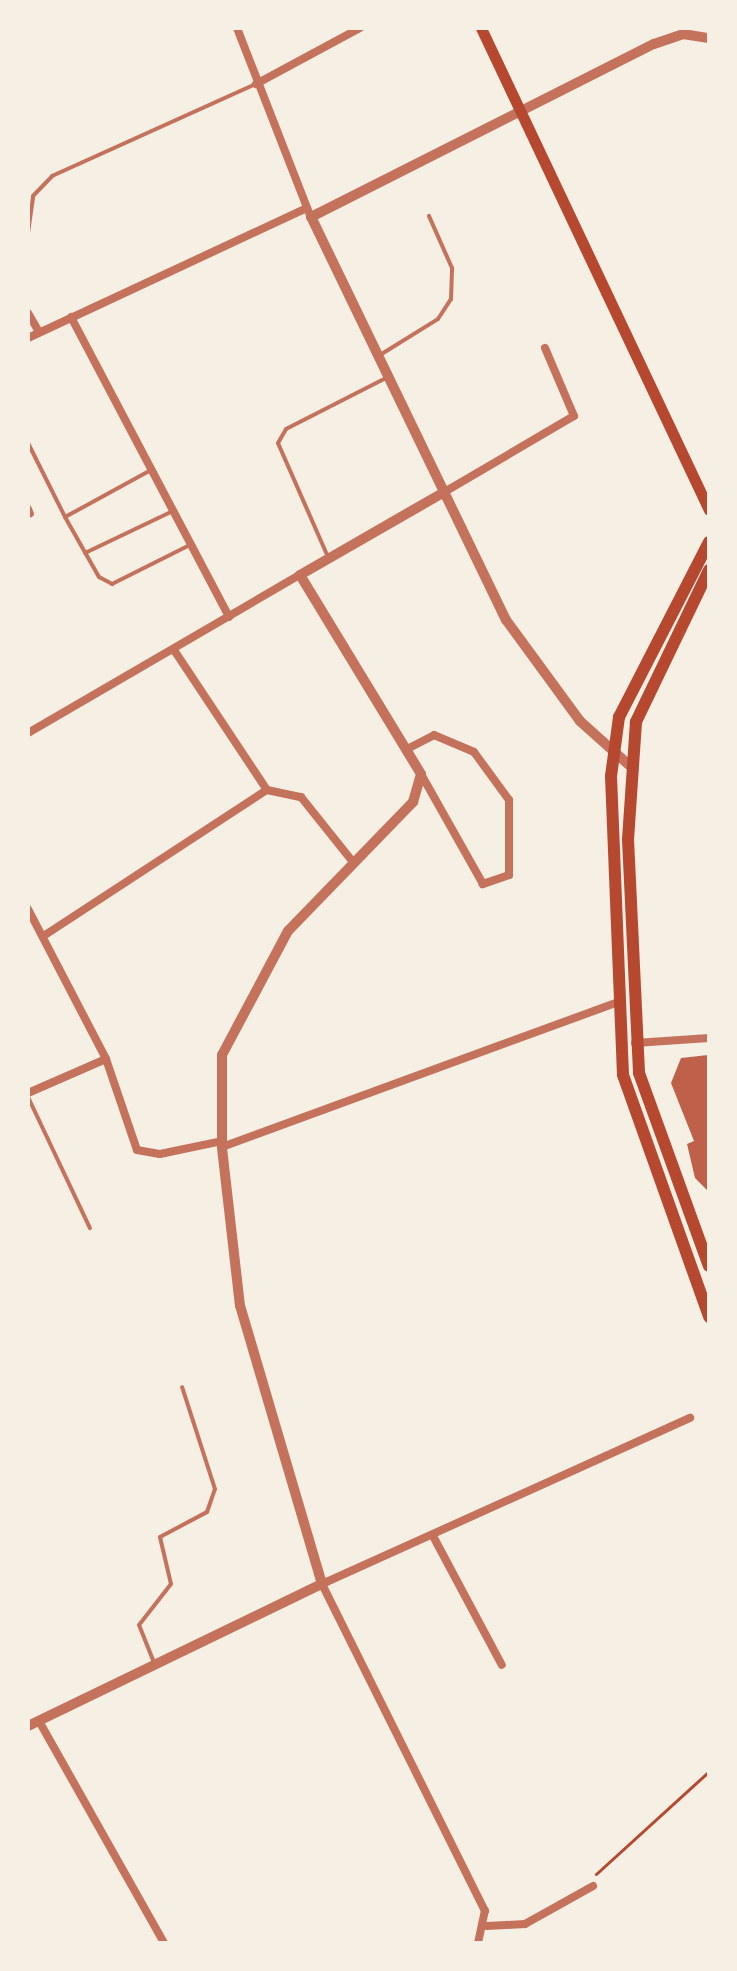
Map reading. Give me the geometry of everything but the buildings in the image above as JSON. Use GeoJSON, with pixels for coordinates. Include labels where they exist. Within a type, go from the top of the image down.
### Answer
{"type":"FeatureCollection","features":[{"type":"Feature","properties":{"kind":"main road"},"geometry":{"type":"LineString","coordinates":[[485,29],[709,510]]}},
{"type":"Feature","properties":{"kind":"main road"},"geometry":{"type":"LineString","coordinates":[[709,542],[637,676],[612,756],[615,1003],[629,1101],[709,1317]]}},
{"type":"Feature","properties":{"kind":"main road"},"geometry":{"type":"LineString","coordinates":[[709,570],[647,686],[629,765],[635,1043],[645,1096],[709,1266]]}},
{"type":"Feature","properties":{"kind":"street"},"geometry":{"type":"LineString","coordinates":[[237,28],[256,84],[309,213],[374,358],[506,620],[612,756],[629,765]]}},
{"type":"Feature","properties":{"kind":"street"},"geometry":{"type":"LineString","coordinates":[[256,84],[360,28]]}},
{"type":"Feature","properties":{"kind":"street"},"geometry":{"type":"LineString","coordinates":[[28,338],[309,213],[662,40],[695,31],[709,38]]}},
{"type":"Feature","properties":{"kind":"street"},"geometry":{"type":"LineString","coordinates":[[28,313],[39,332]]}},
{"type":"Feature","properties":{"kind":"street"},"geometry":{"type":"LineString","coordinates":[[71,317],[229,617]]}},
{"type":"Feature","properties":{"kind":"street"},"geometry":{"type":"LineString","coordinates":[[28,733],[574,416],[545,348]]}},
{"type":"Feature","properties":{"kind":"street"},"geometry":{"type":"LineString","coordinates":[[300,575],[409,748],[483,884],[509,875],[509,800],[474,752],[434,735],[409,748]]}},
{"type":"Feature","properties":{"kind":"street"},"geometry":{"type":"LineString","coordinates":[[174,650],[267,790],[301,797],[352,861]]}},
{"type":"Feature","properties":{"kind":"street"},"geometry":{"type":"LineString","coordinates":[[421,774],[413,802],[352,861],[288,931],[235,1022],[222,1055],[222,1144],[240,1306],[322,1584],[487,1926]]}},
{"type":"Feature","properties":{"kind":"street"},"geometry":{"type":"LineString","coordinates":[[45,935],[267,790]]}},
{"type":"Feature","properties":{"kind":"street"},"geometry":{"type":"LineString","coordinates":[[28,909],[45,935],[106,1059],[137,1150],[160,1154],[222,1144],[615,1003]]}},
{"type":"Feature","properties":{"kind":"street"},"geometry":{"type":"LineString","coordinates":[[635,1043],[709,1038]]}},
{"type":"Feature","properties":{"kind":"street"},"geometry":{"type":"LineString","coordinates":[[28,1095],[106,1059]]}},
{"type":"Feature","properties":{"kind":"street"},"geometry":{"type":"LineString","coordinates":[[28,1726],[322,1584],[690,1418]]}},
{"type":"Feature","properties":{"kind":"street"},"geometry":{"type":"LineString","coordinates":[[433,1536],[502,1665]]}},
{"type":"Feature","properties":{"kind":"street"},"geometry":{"type":"LineString","coordinates":[[39,1721],[164,1943]]}},
{"type":"Feature","properties":{"kind":"street"},"geometry":{"type":"LineString","coordinates":[[487,1926],[525,1924],[593,1886]]}},
{"type":"Feature","properties":{"kind":"street"},"geometry":{"type":"LineString","coordinates":[[478,1943],[487,1926]]}},
{"type":"Feature","properties":{"kind":"lane"},"geometry":{"type":"LineString","coordinates":[[28,233],[33,196],[52,176],[256,84]]}},
{"type":"Feature","properties":{"kind":"lane"},"geometry":{"type":"LineString","coordinates":[[374,358],[438,319],[451,299],[452,268],[429,216]]}},
{"type":"Feature","properties":{"kind":"lane"},"geometry":{"type":"LineString","coordinates":[[328,557],[278,443],[286,429],[384,379]]}},
{"type":"Feature","properties":{"kind":"lane"},"geometry":{"type":"LineString","coordinates":[[28,443],[99,577],[112,584],[191,545]]}},
{"type":"Feature","properties":{"kind":"lane"},"geometry":{"type":"LineString","coordinates":[[65,517],[151,470]]}},
{"type":"Feature","properties":{"kind":"lane"},"geometry":{"type":"LineString","coordinates":[[85,553],[173,511]]}},
{"type":"Feature","properties":{"kind":"lane"},"geometry":{"type":"LineString","coordinates":[[28,1095],[90,1228]]}},
{"type":"Feature","properties":{"kind":"lane"},"geometry":{"type":"LineString","coordinates":[[155,1665],[139,1625],[171,1584],[160,1537],[207,1512],[215,1489],[182,1387]]}},
{"type":"Feature","properties":{"kind":"path"},"geometry":{"type":"LineString","coordinates":[[593,1886],[596,1871],[709,1771]]}}]}
